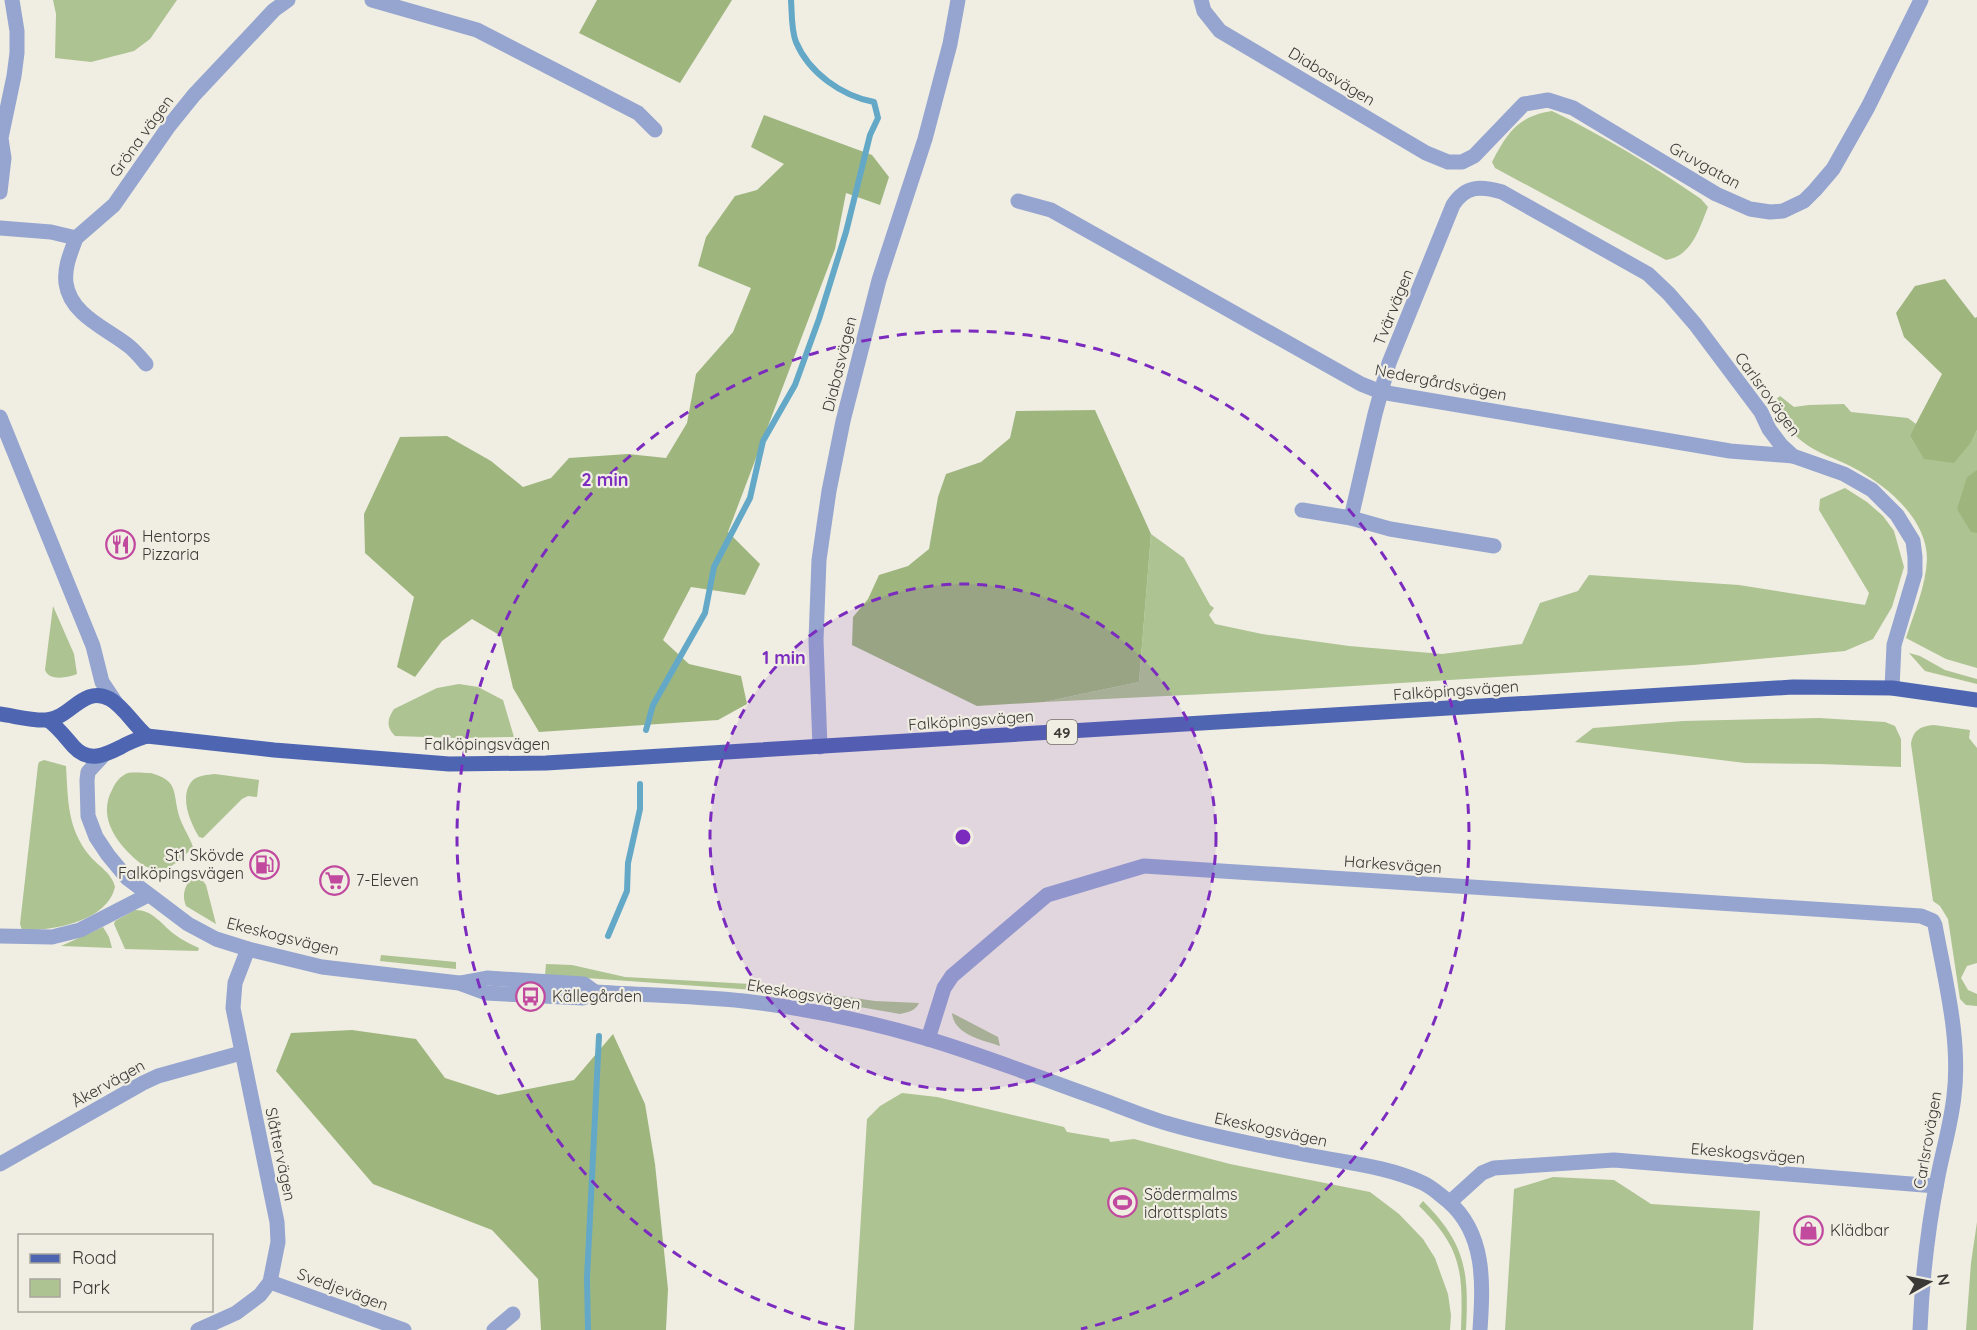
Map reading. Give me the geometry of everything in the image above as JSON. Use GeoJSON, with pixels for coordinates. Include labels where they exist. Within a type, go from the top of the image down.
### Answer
{"type":"FeatureCollection","features":[{"type":"Feature","properties":{"kind":"main road","name":"Falköpingsvägen"},"geometry":{"type":"LineString","coordinates":[[147,735],[274,750],[449,764],[546,763],[1793,687],[1892,688],[1977,700]]}},
{"type":"Feature","properties":{"kind":"main road"},"geometry":{"type":"LineString","coordinates":[[0,714],[48,720],[59,727],[72,745],[93,757],[102,757],[147,735],[120,707],[108,698],[98,696],[78,701],[70,709],[48,720]]}},
{"type":"Feature","properties":{"kind":"main road"},"geometry":{"type":"LineString","coordinates":[[118,748],[127,730],[126,720],[120,707]]}},
{"type":"Feature","properties":{"kind":"main road"},"geometry":{"type":"LineString","coordinates":[[70,709],[66,719],[66,730],[72,745]]}},
{"type":"Feature","properties":{"kind":"street"},"geometry":{"type":"LineString","coordinates":[[0,192],[4,158],[0,138],[17,53],[17,31],[12,0]]}},
{"type":"Feature","properties":{"kind":"street","name":"Gröna vägen"},"geometry":{"type":"LineString","coordinates":[[76,238],[114,205],[169,126],[194,95],[274,10],[288,0]]}},
{"type":"Feature","properties":{"kind":"street"},"geometry":{"type":"LineString","coordinates":[[372,0],[477,30],[638,113],[655,130]]}},
{"type":"Feature","properties":{"kind":"street","name":"Diabasvägen"},"geometry":{"type":"LineString","coordinates":[[820,747],[816,640],[819,572],[829,490],[843,421],[876,291],[925,139],[950,44],[958,0]]}},
{"type":"Feature","properties":{"kind":"street","name":"Diabasvägen"},"geometry":{"type":"LineString","coordinates":[[1201,0],[1204,11],[1220,31],[1426,153],[1448,162],[1462,162]]}},
{"type":"Feature","properties":{"kind":"street","name":"Gruvgatan"},"geometry":{"type":"LineString","coordinates":[[1462,162],[1474,156],[1524,104],[1548,100],[1573,108],[1716,194],[1750,209],[1770,212],[1789,209],[1804,201],[1833,169],[1868,107],[1921,0]]}},
{"type":"Feature","properties":{"kind":"street","name":"Tvärvägen"},"geometry":{"type":"LineString","coordinates":[[1351,518],[1392,355],[1454,205],[1458,198],[1471,188]]}},
{"type":"Feature","properties":{"kind":"street","name":"Carlsrovägen"},"geometry":{"type":"LineString","coordinates":[[1471,188],[1489,188],[1502,192],[1648,274],[1695,324],[1761,412],[1769,429],[1781,445],[1793,456],[1844,474],[1872,490],[1897,514],[1912,541],[1915,557],[1914,574],[1894,645],[1892,688]]}},
{"type":"Feature","properties":{"kind":"street","name":"Nedergårdsvägen"},"geometry":{"type":"LineString","coordinates":[[1018,201],[1051,210],[1361,384],[1381,392],[1730,451],[1793,456]]}},
{"type":"Feature","properties":{"kind":"street"},"geometry":{"type":"LineString","coordinates":[[0,228],[51,232],[76,238],[66,266],[66,284],[71,300],[81,312],[131,348],[146,364]]}},
{"type":"Feature","properties":{"kind":"street"},"geometry":{"type":"LineString","coordinates":[[0,417],[6,452],[93,646],[102,682],[120,707]]}},
{"type":"Feature","properties":{"kind":"street"},"geometry":{"type":"LineString","coordinates":[[1302,510],[1351,518],[1390,530],[1494,546]]}},
{"type":"Feature","properties":{"kind":"street"},"geometry":{"type":"LineString","coordinates":[[87,697],[102,682]]}},
{"type":"Feature","properties":{"kind":"street"},"geometry":{"type":"LineString","coordinates":[[72,745],[84,760],[88,772],[102,757]]}},
{"type":"Feature","properties":{"kind":"street","name":"Ekeskogsvägen"},"geometry":{"type":"LineString","coordinates":[[88,772],[88,816],[96,837],[127,878],[188,924],[216,939],[322,967],[459,983],[487,978],[584,984],[595,992],[745,1001],[853,1021],[928,1039],[1171,1125],[1242,1142],[1389,1171],[1425,1183],[1450,1203],[1482,1173],[1494,1168],[1614,1160],[1936,1186]]}},
{"type":"Feature","properties":{"kind":"street","name":"Harkesvägen"},"geometry":{"type":"LineString","coordinates":[[928,1039],[944,988],[952,975],[1047,895],[1144,867],[1909,914],[1933,921]]}},
{"type":"Feature","properties":{"kind":"street"},"geometry":{"type":"LineString","coordinates":[[0,936],[52,937],[80,930],[148,895]]}},
{"type":"Feature","properties":{"kind":"street","name":"Carlsrovägen"},"geometry":{"type":"LineString","coordinates":[[1920,1330],[1922,1290],[1936,1186],[1955,1095],[1955,1050],[1948,995],[1933,921]]}},
{"type":"Feature","properties":{"kind":"street","name":"Slåttervägen"},"geometry":{"type":"LineString","coordinates":[[248,949],[235,983],[233,1008],[277,1222],[278,1242],[270,1282]]}},
{"type":"Feature","properties":{"kind":"street","name":"Åkervägen"},"geometry":{"type":"LineString","coordinates":[[0,1164],[158,1076],[241,1053]]}},
{"type":"Feature","properties":{"kind":"street"},"geometry":{"type":"LineString","coordinates":[[1450,1203],[1471,1230],[1478,1252],[1482,1297],[1480,1330]]}},
{"type":"Feature","properties":{"kind":"street"},"geometry":{"type":"LineString","coordinates":[[198,1330],[236,1313],[260,1295],[270,1282]]}},
{"type":"Feature","properties":{"kind":"street","name":"Svedjevägen"},"geometry":{"type":"LineString","coordinates":[[270,1282],[404,1330]]}},
{"type":"Feature","properties":{"kind":"street"},"geometry":{"type":"LineString","coordinates":[[494,1330],[513,1314]]}},
{"type":"Feature","properties":{"kind":"green space"},"geometry":{"type":"Polygon","coordinates":[[[53,0],[177,0],[150,39],[134,51],[91,62],[55,58],[56,14],[53,0]]]}},
{"type":"Feature","properties":{"kind":"green space"},"geometry":{"type":"Polygon","coordinates":[[[597,0],[732,0],[680,83],[579,33],[597,0]]]}},
{"type":"Feature","properties":{"kind":"green space"},"geometry":{"type":"Polygon","coordinates":[[[1552,111],[1628,152],[1701,199],[1708,207],[1698,232],[1682,253],[1666,260],[1495,168],[1492,162],[1503,142],[1515,128],[1530,117],[1552,111]]]}},
{"type":"Feature","properties":{"kind":"green space"},"geometry":{"type":"Polygon","coordinates":[[[764,115],[872,155],[889,177],[880,205],[846,193],[835,249],[728,532],[760,564],[745,595],[691,587],[663,640],[689,664],[741,676],[747,704],[718,720],[539,732],[513,688],[501,636],[472,619],[442,641],[415,677],[397,667],[414,597],[365,553],[364,514],[400,437],[447,436],[491,461],[523,487],[551,478],[569,458],[628,454],[666,458],[687,423],[696,374],[733,332],[751,288],[698,266],[706,237],[735,196],[757,190],[784,164],[751,147],[764,115]]]}},
{"type":"Feature","properties":{"kind":"green space"},"geometry":{"type":"Polygon","coordinates":[[[1945,279],[1975,318],[1977,317],[1977,430],[1972,441],[1954,463],[1924,459],[1910,435],[1942,374],[1904,337],[1896,313],[1915,286],[1945,279]]]}},
{"type":"Feature","properties":{"kind":"green space"},"geometry":{"type":"Polygon","coordinates":[[[1780,396],[1794,407],[1844,404],[1851,412],[1908,418],[1916,424],[1910,435],[1972,441],[1977,430],[1977,668],[1946,659],[1906,638],[1926,569],[1925,544],[1920,530],[1902,504],[1878,483],[1798,438],[1786,424],[1773,402],[1780,396]]]}},
{"type":"Feature","properties":{"kind":"green space"},"geometry":{"type":"Polygon","coordinates":[[[1095,410],[1151,534],[1139,682],[1044,702],[977,706],[852,645],[853,617],[868,599],[879,575],[908,566],[929,549],[938,497],[946,474],[981,462],[1010,438],[1016,411],[1095,410]]]}},
{"type":"Feature","properties":{"kind":"green space"},"geometry":{"type":"Polygon","coordinates":[[[1977,470],[1977,533],[1971,532],[1957,509],[1967,477],[1977,470]]]}},
{"type":"Feature","properties":{"kind":"green space"},"geometry":{"type":"Polygon","coordinates":[[[1845,488],[1883,516],[1894,531],[1904,567],[1892,607],[1873,639],[1845,651],[1693,665],[1288,690],[1044,702],[1139,682],[1151,534],[1184,558],[1210,605],[1214,608],[1209,615],[1215,624],[1262,634],[1349,646],[1442,654],[1522,644],[1540,603],[1578,591],[1589,575],[1739,585],[1865,605],[1869,593],[1819,510],[1820,499],[1845,488]]]}},
{"type":"Feature","properties":{"kind":"green space"},"geometry":{"type":"Polygon","coordinates":[[[53,606],[74,654],[77,674],[68,677],[50,676],[45,670],[53,606]]]}},
{"type":"Feature","properties":{"kind":"green space"},"geometry":{"type":"Polygon","coordinates":[[[1909,653],[1920,656],[1945,670],[1977,679],[1977,684],[1925,671],[1909,653]]]}},
{"type":"Feature","properties":{"kind":"green space"},"geometry":{"type":"Polygon","coordinates":[[[459,684],[478,687],[503,700],[514,737],[395,736],[392,733],[388,723],[394,709],[437,688],[459,684]]]}},
{"type":"Feature","properties":{"kind":"green space"},"geometry":{"type":"Polygon","coordinates":[[[1819,718],[1885,722],[1895,726],[1901,739],[1901,767],[1745,763],[1575,742],[1593,728],[1683,721],[1819,718]]]}},
{"type":"Feature","properties":{"kind":"green space"},"geometry":{"type":"Polygon","coordinates":[[[1934,725],[1970,730],[1969,738],[1977,748],[1977,963],[1967,966],[1961,978],[1968,990],[1977,994],[1977,1006],[1966,1005],[1960,999],[1948,919],[1940,906],[1933,901],[1911,744],[1918,730],[1934,725]]]}},
{"type":"Feature","properties":{"kind":"green space"},"geometry":{"type":"Polygon","coordinates":[[[44,760],[66,766],[70,813],[76,834],[89,855],[111,878],[115,887],[110,899],[90,916],[77,922],[48,929],[22,930],[20,924],[38,765],[44,760]]]}},
{"type":"Feature","properties":{"kind":"green space"},"geometry":{"type":"Polygon","coordinates":[[[128,773],[151,773],[170,783],[179,817],[193,847],[176,863],[163,869],[149,868],[134,858],[119,841],[108,817],[108,799],[120,778],[128,773]]]}},
{"type":"Feature","properties":{"kind":"green space"},"geometry":{"type":"Polygon","coordinates":[[[215,774],[259,780],[257,797],[248,796],[242,799],[203,838],[199,837],[189,817],[186,794],[194,779],[215,774]]]}},
{"type":"Feature","properties":{"kind":"green space"},"geometry":{"type":"Polygon","coordinates":[[[197,879],[206,885],[216,924],[186,906],[184,892],[186,886],[190,880],[197,879]]]}},
{"type":"Feature","properties":{"kind":"green space"},"geometry":{"type":"Polygon","coordinates":[[[135,910],[152,915],[177,936],[199,948],[198,951],[125,949],[114,924],[115,921],[135,910]]]}},
{"type":"Feature","properties":{"kind":"green space"},"geometry":{"type":"Polygon","coordinates":[[[103,927],[112,948],[61,946],[103,927]]]}},
{"type":"Feature","properties":{"kind":"green space"},"geometry":{"type":"Polygon","coordinates":[[[381,955],[456,962],[456,969],[380,961],[381,955]]]}},
{"type":"Feature","properties":{"kind":"green space"},"geometry":{"type":"Polygon","coordinates":[[[546,964],[572,965],[625,977],[767,985],[875,1001],[919,1003],[909,1012],[900,1014],[768,991],[545,975],[546,964]]]}},
{"type":"Feature","properties":{"kind":"green space"},"geometry":{"type":"Polygon","coordinates":[[[952,1013],[998,1037],[1000,1046],[964,1032],[958,1027],[952,1013]]]}},
{"type":"Feature","properties":{"kind":"green space"},"geometry":{"type":"Polygon","coordinates":[[[352,1030],[416,1039],[445,1078],[498,1095],[574,1080],[613,1034],[645,1104],[655,1164],[668,1289],[666,1330],[541,1330],[538,1279],[492,1230],[373,1184],[276,1071],[291,1033],[352,1030]]]}},
{"type":"Feature","properties":{"kind":"green space","name":"Södermalms idrottsplats"},"geometry":{"type":"Polygon","coordinates":[[[902,1093],[937,1097],[1064,1127],[1067,1132],[1109,1139],[1110,1142],[1134,1139],[1230,1164],[1370,1192],[1399,1214],[1423,1239],[1435,1258],[1448,1294],[1451,1315],[1450,1330],[854,1330],[867,1119],[880,1106],[902,1093]]]}},
{"type":"Feature","properties":{"kind":"green space"},"geometry":{"type":"Polygon","coordinates":[[[1553,1177],[1614,1180],[1651,1204],[1760,1211],[1753,1330],[1505,1330],[1514,1189],[1553,1177]]]}},
{"type":"Feature","properties":{"kind":"green space"},"geometry":{"type":"Polygon","coordinates":[[[1423,1201],[1448,1231],[1462,1260],[1467,1291],[1466,1330],[1461,1330],[1461,1292],[1457,1262],[1444,1235],[1419,1206],[1423,1201]]]}},
{"type":"Feature","properties":{"kind":"green space"},"geometry":{"type":"Polygon","coordinates":[[[1977,1222],[1977,1330],[1966,1330],[1971,1263],[1977,1222]]]}},
{"type":"Feature","properties":{"kind":"waterway"},"geometry":{"type":"LineString","coordinates":[[646,730],[653,705],[705,613],[714,567],[750,498],[763,441],[795,385],[819,319],[846,232],[870,135],[878,118],[874,102],[839,89],[809,64],[794,37],[791,0]]}},
{"type":"Feature","properties":{"kind":"waterway"},"geometry":{"type":"LineString","coordinates":[[608,936],[627,891],[628,863],[640,809],[640,784]]}},
{"type":"Feature","properties":{"kind":"waterway"},"geometry":{"type":"LineString","coordinates":[[588,1330],[587,1278],[599,1036]]}},
{"type":"Feature","properties":{"kind":"place","name":"Hentorps Pizzaria"},"geometry":{"type":"Point","coordinates":[121,545]}},
{"type":"Feature","properties":{"kind":"place","name":"St1 Skövde Falköpingsvägen"},"geometry":{"type":"Point","coordinates":[265,864]}},
{"type":"Feature","properties":{"kind":"place","name":"7-Eleven"},"geometry":{"type":"Point","coordinates":[335,880]}},
{"type":"Feature","properties":{"kind":"place","name":"Källegården"},"geometry":{"type":"Point","coordinates":[531,996]}},
{"type":"Feature","properties":{"kind":"place","name":"Södermalms idrottsplats"},"geometry":{"type":"Point","coordinates":[1123,1203]}},
{"type":"Feature","properties":{"kind":"place","name":"Klädbar"},"geometry":{"type":"Point","coordinates":[1809,1230]}}]}
